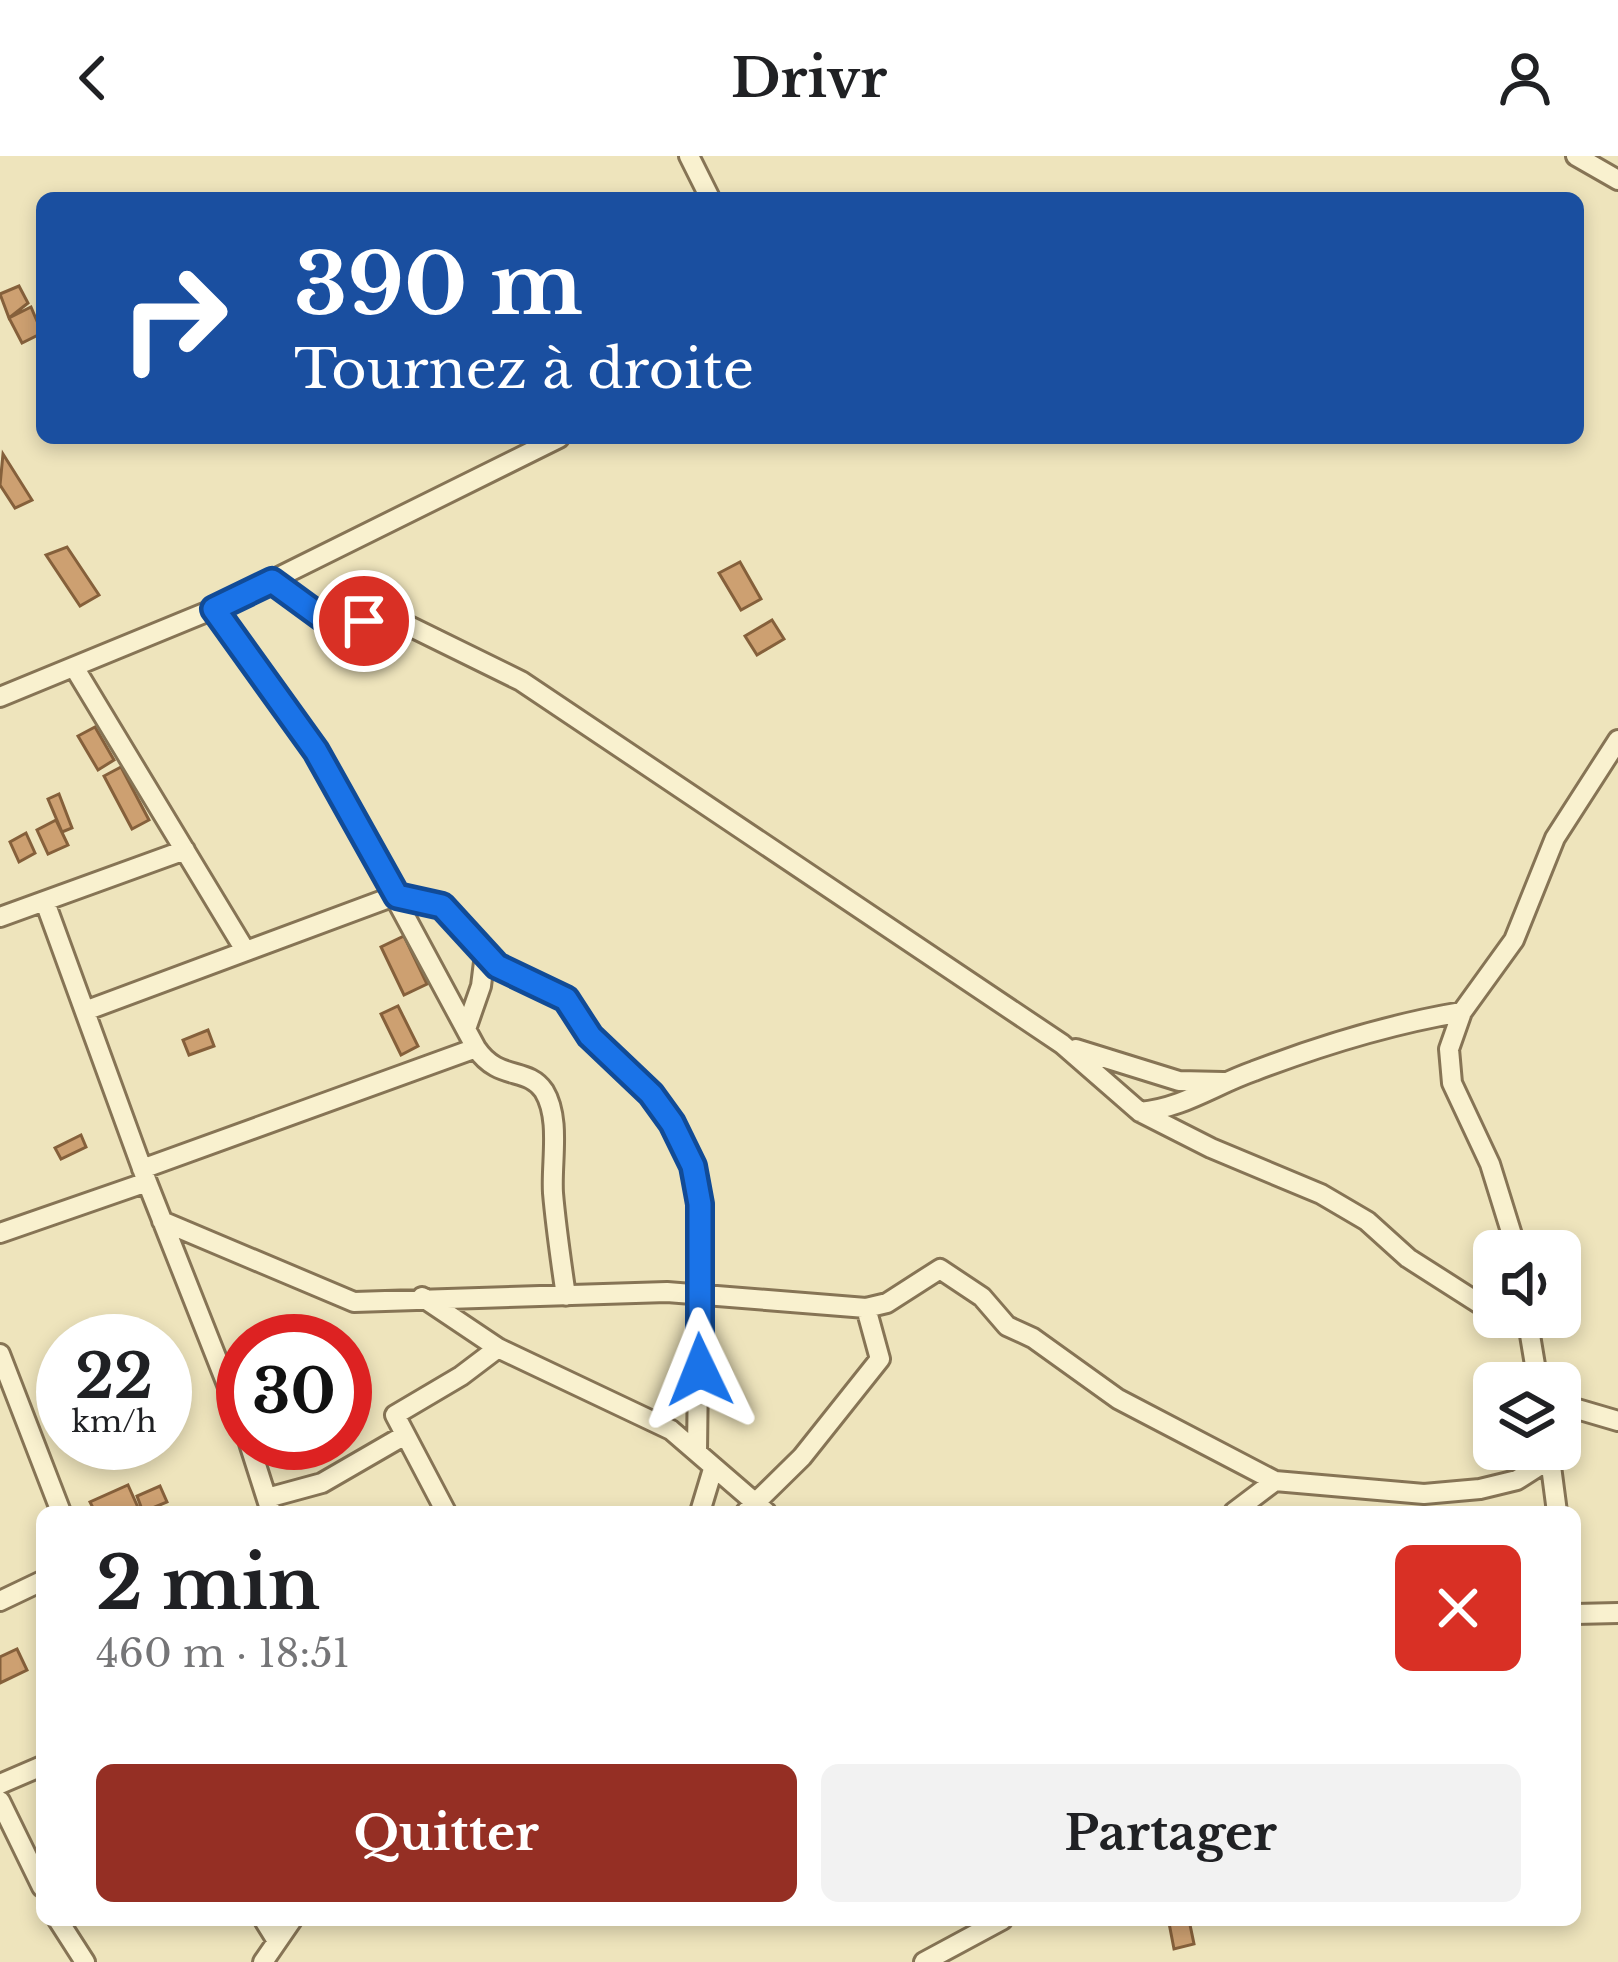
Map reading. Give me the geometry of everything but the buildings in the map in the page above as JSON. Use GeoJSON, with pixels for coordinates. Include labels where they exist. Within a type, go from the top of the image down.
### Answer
{"type":"FeatureCollection","features":[{"type":"Feature","properties":{"kind":"street"},"geometry":{"type":"LineString","coordinates":[[688,156],[707,192]]}},
{"type":"Feature","properties":{"kind":"street"},"geometry":{"type":"LineString","coordinates":[[1576,156],[1618,180]]}},
{"type":"Feature","properties":{"kind":"street"},"geometry":{"type":"LineString","coordinates":[[0,697],[214,609],[547,444]]}},
{"type":"Feature","properties":{"kind":"street"},"geometry":{"type":"LineString","coordinates":[[272,581],[324,619],[403,623],[521,681],[1061,1044],[1140,1112],[1210,1148],[1321,1194],[1366,1221],[1408,1258],[1473,1300]]}},
{"type":"Feature","properties":{"kind":"street"},"geometry":{"type":"LineString","coordinates":[[214,609],[316,751],[476,1048],[502,1073],[528,1077],[542,1088],[551,1108],[553,1187],[566,1296]]}},
{"type":"Feature","properties":{"kind":"street"},"geometry":{"type":"LineString","coordinates":[[74,667],[245,950]]}},
{"type":"Feature","properties":{"kind":"street"},"geometry":{"type":"LineString","coordinates":[[1510,1230],[1490,1164],[1452,1083],[1449,1049],[1462,1012],[1514,940],[1555,838],[1618,740]]}},
{"type":"Feature","properties":{"kind":"street"},"geometry":{"type":"LineString","coordinates":[[0,917],[185,850]]}},
{"type":"Feature","properties":{"kind":"street"},"geometry":{"type":"LineString","coordinates":[[85,1011],[397,896],[442,906],[497,966],[566,999],[590,1036],[651,1094],[693,1166],[700,1204],[697,1452]]}},
{"type":"Feature","properties":{"kind":"street"},"geometry":{"type":"LineString","coordinates":[[45,902],[216,1356]]}},
{"type":"Feature","properties":{"kind":"street"},"geometry":{"type":"LineString","coordinates":[[466,1029],[482,986],[485,954]]}},
{"type":"Feature","properties":{"kind":"street"},"geometry":{"type":"LineString","coordinates":[[1140,1112],[1177,1107],[1228,1082],[1395,1023],[1462,1012]]}},
{"type":"Feature","properties":{"kind":"street"},"geometry":{"type":"LineString","coordinates":[[1061,1044],[1179,1082],[1228,1082]]}},
{"type":"Feature","properties":{"kind":"street"},"geometry":{"type":"LineString","coordinates":[[0,1234],[476,1048]]}},
{"type":"Feature","properties":{"kind":"street"},"geometry":{"type":"LineString","coordinates":[[163,1221],[354,1302],[697,1293],[866,1308],[887,1303],[932,1271],[946,1272],[982,1297],[1006,1326],[1033,1338],[1118,1399],[1275,1481],[1428,1493],[1480,1490],[1517,1480],[1529,1470]]}},
{"type":"Feature","properties":{"kind":"street"},"geometry":{"type":"LineString","coordinates":[[421,1297],[498,1348],[670,1430],[753,1506]]}},
{"type":"Feature","properties":{"kind":"street"},"geometry":{"type":"LineString","coordinates":[[757,1506],[880,1359],[866,1308]]}},
{"type":"Feature","properties":{"kind":"street"},"geometry":{"type":"LineString","coordinates":[[1522,1338],[1530,1345]]}},
{"type":"Feature","properties":{"kind":"street"},"geometry":{"type":"LineString","coordinates":[[1529,1338],[1534,1362]]}},
{"type":"Feature","properties":{"kind":"street"},"geometry":{"type":"LineString","coordinates":[[443,1506],[395,1415],[498,1348]]}},
{"type":"Feature","properties":{"kind":"street"},"geometry":{"type":"LineString","coordinates":[[0,1354],[59,1506]]}},
{"type":"Feature","properties":{"kind":"street"},"geometry":{"type":"LineString","coordinates":[[1581,1410],[1618,1421]]}},
{"type":"Feature","properties":{"kind":"street"},"geometry":{"type":"LineString","coordinates":[[258,1470],[269,1505],[322,1483],[405,1435]]}},
{"type":"Feature","properties":{"kind":"street"},"geometry":{"type":"LineString","coordinates":[[702,1506],[713,1469]]}},
{"type":"Feature","properties":{"kind":"street"},"geometry":{"type":"LineString","coordinates":[[1551,1470],[1556,1506]]}},
{"type":"Feature","properties":{"kind":"street"},"geometry":{"type":"LineString","coordinates":[[1242,1506],[1275,1481]]}},
{"type":"Feature","properties":{"kind":"street"},"geometry":{"type":"LineString","coordinates":[[1414,1506],[1428,1493]]}},
{"type":"Feature","properties":{"kind":"street"},"geometry":{"type":"LineString","coordinates":[[1428,1493],[1442,1506]]}},
{"type":"Feature","properties":{"kind":"street"},"geometry":{"type":"LineString","coordinates":[[0,1601],[36,1584]]}},
{"type":"Feature","properties":{"kind":"street"},"geometry":{"type":"LineString","coordinates":[[1581,1614],[1618,1613]]}},
{"type":"Feature","properties":{"kind":"street"},"geometry":{"type":"LineString","coordinates":[[0,1784],[36,1769]]}},
{"type":"Feature","properties":{"kind":"street"},"geometry":{"type":"LineString","coordinates":[[0,1801],[36,1875]]}},
{"type":"Feature","properties":{"kind":"street"},"geometry":{"type":"LineString","coordinates":[[62,1926],[85,1962]]}},
{"type":"Feature","properties":{"kind":"street"},"geometry":{"type":"LineString","coordinates":[[268,1926],[277,1941]]}},
{"type":"Feature","properties":{"kind":"street"},"geometry":{"type":"LineString","coordinates":[[263,1962],[288,1926]]}},
{"type":"Feature","properties":{"kind":"street"},"geometry":{"type":"LineString","coordinates":[[924,1962],[991,1926]]}},
{"type":"Feature","properties":{"kind":"route"},"geometry":{"type":"LineString","coordinates":[[364,621],[324,619],[272,581],[214,609],[316,751],[397,896],[424,898],[442,906],[497,966],[566,999],[590,1036],[651,1094],[672,1123],[693,1166],[700,1204],[700,1370]]}}]}
